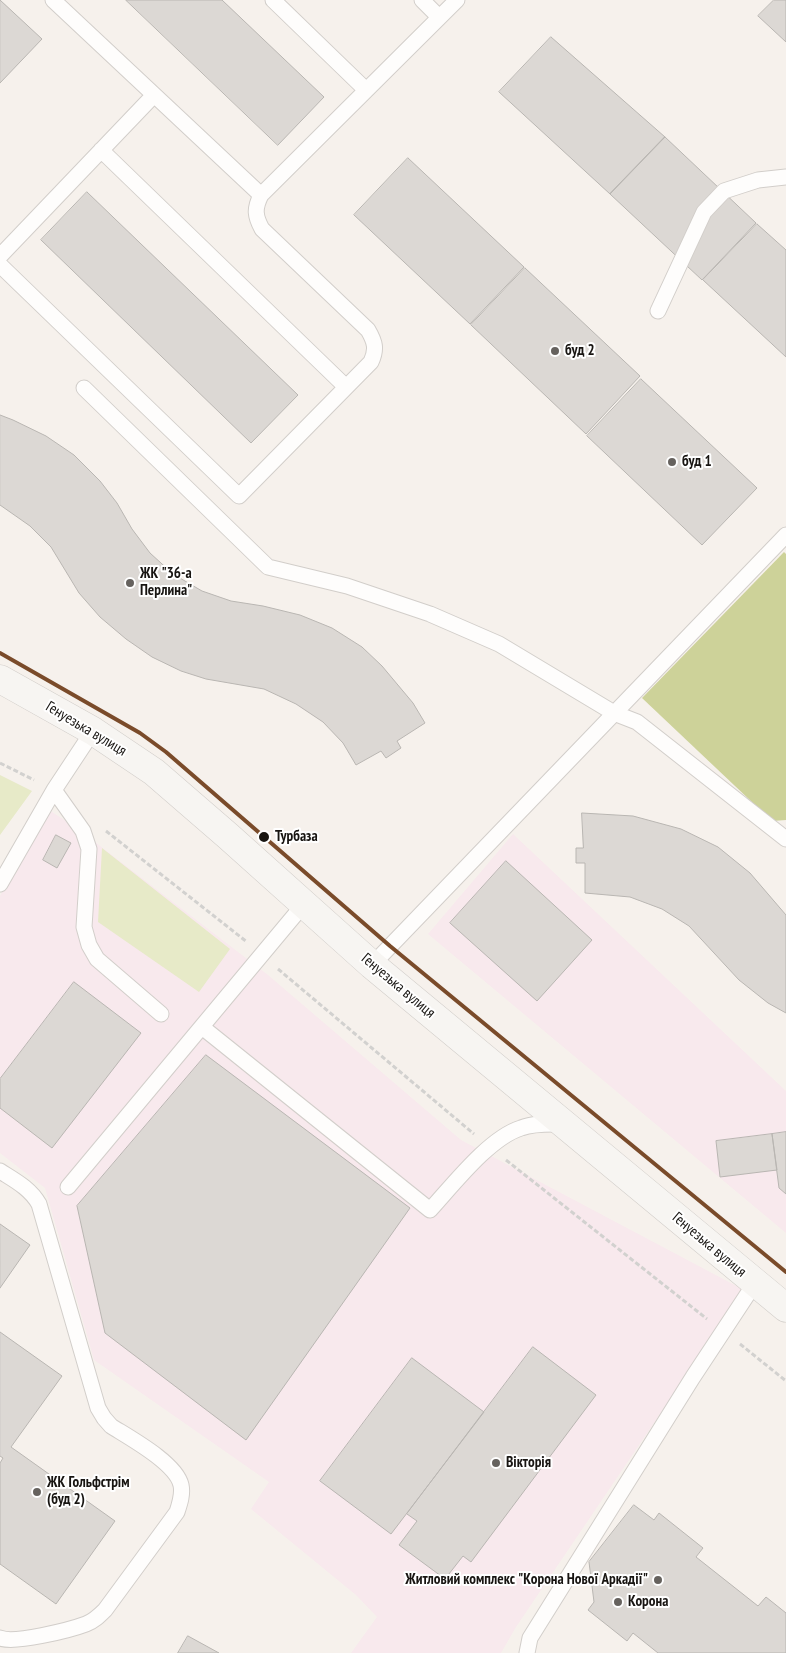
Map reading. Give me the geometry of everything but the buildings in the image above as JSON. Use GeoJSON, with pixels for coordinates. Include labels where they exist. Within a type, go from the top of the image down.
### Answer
{"type":"FeatureCollection","features":[{"type":"Feature","properties":{"kind":"main road","name":"Генуезька вулиця"},"geometry":{"type":"LineString","coordinates":[[0,679],[94,731],[154,772],[372,964],[786,1308]]}},
{"type":"Feature","properties":{"kind":"lane"},"geometry":{"type":"LineString","coordinates":[[52,0],[261,195]]}},
{"type":"Feature","properties":{"kind":"lane"},"geometry":{"type":"LineString","coordinates":[[273,0],[366,90]]}},
{"type":"Feature","properties":{"kind":"lane"},"geometry":{"type":"LineString","coordinates":[[422,0],[440,17]]}},
{"type":"Feature","properties":{"kind":"lane"},"geometry":{"type":"LineString","coordinates":[[0,265],[239,496],[371,362],[375,353],[373,338],[368,330],[262,228],[256,217],[256,206],[261,195],[457,0]]}},
{"type":"Feature","properties":{"kind":"lane"},"geometry":{"type":"LineString","coordinates":[[0,256],[154,95]]}},
{"type":"Feature","properties":{"kind":"lane"},"geometry":{"type":"LineString","coordinates":[[101,150],[346,387]]}},
{"type":"Feature","properties":{"kind":"lane"},"geometry":{"type":"LineString","coordinates":[[658,311],[704,212],[724,192],[758,180],[786,177]]}},
{"type":"Feature","properties":{"kind":"lane"},"geometry":{"type":"LineString","coordinates":[[84,388],[268,567],[347,586],[430,614],[498,644],[614,713],[637,722],[786,839]]}},
{"type":"Feature","properties":{"kind":"lane"},"geometry":{"type":"LineString","coordinates":[[372,964],[786,535]]}},
{"type":"Feature","properties":{"kind":"lane"},"geometry":{"type":"LineString","coordinates":[[0,884],[54,790],[94,731]]}},
{"type":"Feature","properties":{"kind":"lane"},"geometry":{"type":"LineString","coordinates":[[54,790],[83,831],[89,849],[84,927],[89,945],[97,959],[161,1014]]}},
{"type":"Feature","properties":{"kind":"lane"},"geometry":{"type":"LineString","coordinates":[[68,1187],[304,904]]}},
{"type":"Feature","properties":{"kind":"lane"},"geometry":{"type":"LineString","coordinates":[[202,1027],[430,1210],[490,1147],[504,1135],[522,1127],[542,1124],[563,1124]]}},
{"type":"Feature","properties":{"kind":"lane"},"geometry":{"type":"LineString","coordinates":[[0,1171],[26,1188],[34,1195],[39,1204],[98,1408],[111,1426],[176,1472],[181,1485],[182,1498],[177,1512],[105,1610],[96,1619],[86,1624],[20,1640],[6,1641],[0,1638]]}},
{"type":"Feature","properties":{"kind":"lane"},"geometry":{"type":"LineString","coordinates":[[528,1653],[530,1638],[754,1283]]}},
{"type":"Feature","properties":{"kind":"path"},"geometry":{"type":"LineString","coordinates":[[0,763],[54,790]]}},
{"type":"Feature","properties":{"kind":"path"},"geometry":{"type":"LineString","coordinates":[[100,826],[262,954],[490,1147],[786,1382]]}},
{"type":"Feature","properties":{"kind":"shaded area"},"geometry":{"type":"Polygon","coordinates":[[[49,810],[78,829],[268,975],[461,1140],[744,1290],[516,1627],[501,1653],[351,1653],[377,1617],[356,1595],[251,1509],[269,1482],[94,1360],[45,1188],[0,1153],[0,896],[20,856],[49,810]]]}},
{"type":"Feature","properties":{"kind":"shaded area"},"geometry":{"type":"Polygon","coordinates":[[[513,834],[786,1091],[786,1233],[428,934],[513,834]]]}},
{"type":"Feature","properties":{"kind":"green space"},"geometry":{"type":"Polygon","coordinates":[[[784,552],[786,554],[786,820],[772,821],[642,698],[784,552]]]}},
{"type":"Feature","properties":{"kind":"green space"},"geometry":{"type":"Polygon","coordinates":[[[0,775],[32,791],[0,835],[0,775]]]}},
{"type":"Feature","properties":{"kind":"green space"},"geometry":{"type":"Polygon","coordinates":[[[102,848],[230,949],[199,992],[98,922],[102,848]]]}},
{"type":"Feature","properties":{"kind":"transit line"},"geometry":{"type":"LineString","coordinates":[[0,653],[140,733],[166,752],[390,946],[786,1272]]}},
{"type":"Feature","properties":{"kind":"place","name":"буд 2"},"geometry":{"type":"Point","coordinates":[555,351]}},
{"type":"Feature","properties":{"kind":"place","name":"буд 1"},"geometry":{"type":"Point","coordinates":[672,462]}},
{"type":"Feature","properties":{"kind":"place","name":"ЖК \"36-а Перлина\""},"geometry":{"type":"Point","coordinates":[130,583]}},
{"type":"Feature","properties":{"kind":"place","name":"Турбаза"},"geometry":{"type":"Point","coordinates":[264,837]}},
{"type":"Feature","properties":{"kind":"place","name":"Вікторія"},"geometry":{"type":"Point","coordinates":[496,1463]}},
{"type":"Feature","properties":{"kind":"place","name":"ЖК Гольфстрім (буд 2)"},"geometry":{"type":"Point","coordinates":[37,1492]}},
{"type":"Feature","properties":{"kind":"place","name":"Житловий комплекс \"Корона Нової Аркадії\""},"geometry":{"type":"Point","coordinates":[658,1580]}},
{"type":"Feature","properties":{"kind":"place","name":"Корона"},"geometry":{"type":"Point","coordinates":[618,1602]}}]}
